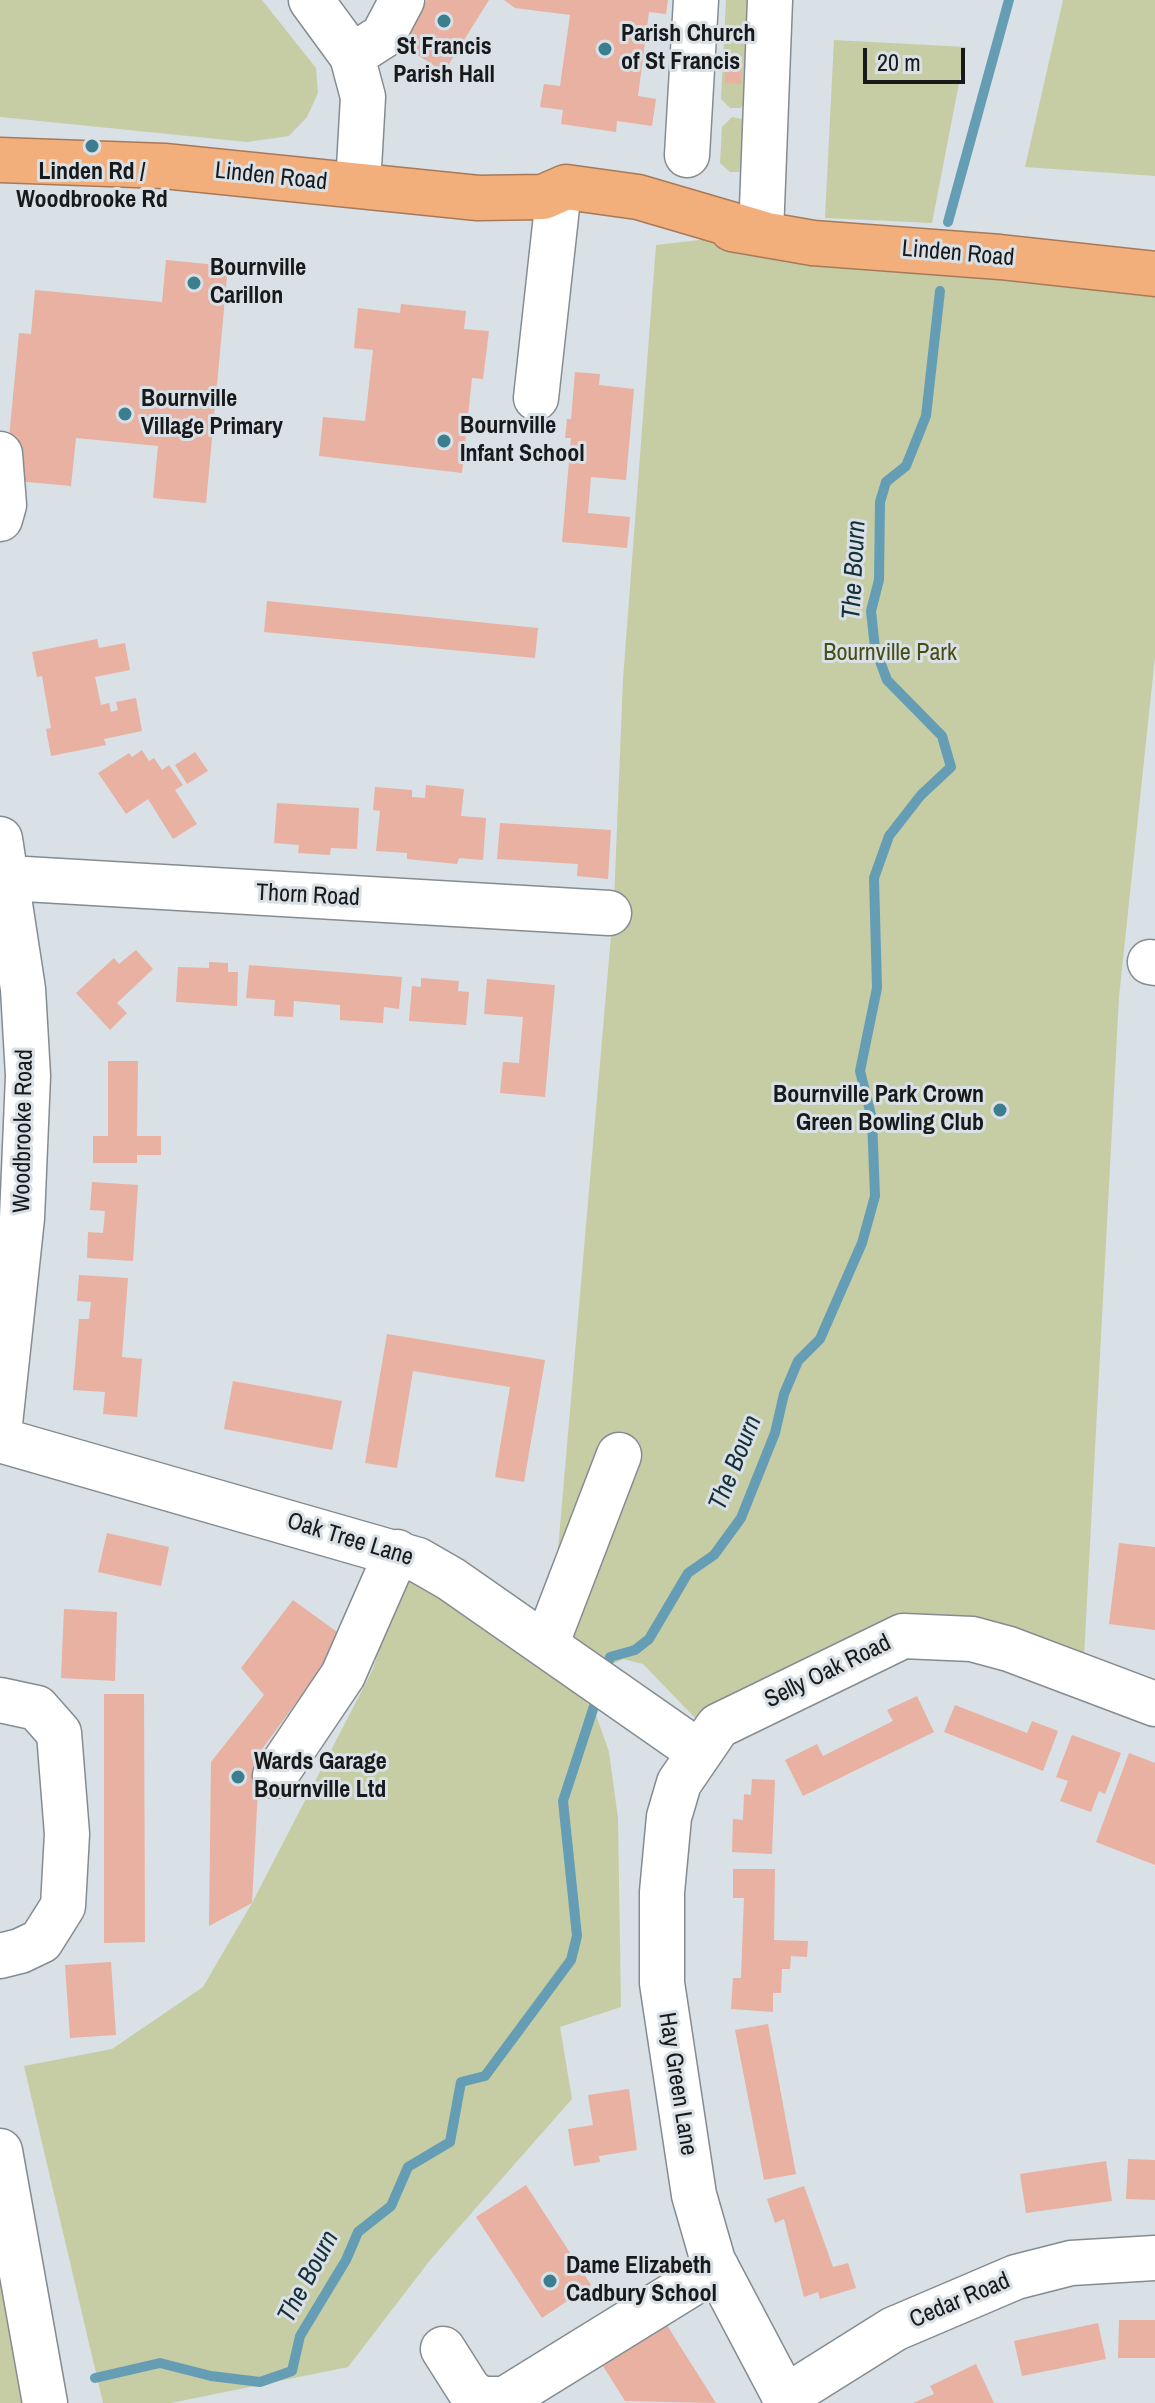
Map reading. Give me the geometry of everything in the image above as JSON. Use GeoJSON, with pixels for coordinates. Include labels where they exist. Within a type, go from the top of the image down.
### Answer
{"type":"FeatureCollection","features":[{"type":"Feature","properties":{"kind":"highway","name":"Linden Road"},"geometry":{"type":"LineString","coordinates":[[0,160],[164,166],[478,198],[550,202],[813,243],[1000,257],[1155,274]]}},
{"type":"Feature","properties":{"kind":"street"},"geometry":{"type":"LineString","coordinates":[[311,0],[352,56],[363,97],[358,185]]}},
{"type":"Feature","properties":{"kind":"street"},"geometry":{"type":"LineString","coordinates":[[352,56],[383,36],[402,0]]}},
{"type":"Feature","properties":{"kind":"street"},"geometry":{"type":"LineString","coordinates":[[687,155],[696,0]]}},
{"type":"Feature","properties":{"kind":"street"},"geometry":{"type":"LineString","coordinates":[[761,233],[770,0]]}},
{"type":"Feature","properties":{"kind":"street"},"geometry":{"type":"LineString","coordinates":[[536,398],[550,202]]}},
{"type":"Feature","properties":{"kind":"street"},"geometry":{"type":"LineString","coordinates":[[0,454],[4,505],[0,519]]}},
{"type":"Feature","properties":{"kind":"street","name":"Thorn Road"},"geometry":{"type":"LineString","coordinates":[[4,858],[609,913]]}},
{"type":"Feature","properties":{"kind":"street","name":"Woodbrooke Road"},"geometry":{"type":"LineString","coordinates":[[0,1424],[22,1218],[28,1076],[23,989],[4,858]]}},
{"type":"Feature","properties":{"kind":"street","name":"Oak Tree Lane"},"geometry":{"type":"LineString","coordinates":[[0,1440],[397,1552],[451,1579],[699,1752]]}},
{"type":"Feature","properties":{"kind":"street"},"geometry":{"type":"LineString","coordinates":[[546,1645],[619,1455]]}},
{"type":"Feature","properties":{"kind":"street"},"geometry":{"type":"LineString","coordinates":[[275,1776],[343,1675],[397,1552]]}},
{"type":"Feature","properties":{"kind":"street","name":"Selly Oak Road"},"geometry":{"type":"LineString","coordinates":[[699,1752],[718,1726],[727,1720],[903,1636],[972,1639],[1009,1649],[1155,1704]]}},
{"type":"Feature","properties":{"kind":"street"},"geometry":{"type":"LineString","coordinates":[[0,1700],[37,1708],[59,1733],[67,1834],[63,1906],[41,1941],[0,1956]]}},
{"type":"Feature","properties":{"kind":"street","name":"Hay Green Lane"},"geometry":{"type":"LineString","coordinates":[[699,1752],[679,1783],[669,1817],[662,1892],[662,1983],[694,2195],[717,2268],[786,2400]]}},
{"type":"Feature","properties":{"kind":"street"},"geometry":{"type":"LineString","coordinates":[[0,2151],[45,2403]]}},
{"type":"Feature","properties":{"kind":"street","name":"Cedar Road"},"geometry":{"type":"LineString","coordinates":[[786,2400],[894,2329],[1016,2277],[1071,2263],[1155,2258]]}},
{"type":"Feature","properties":{"kind":"street"},"geometry":{"type":"LineString","coordinates":[[443,2349],[469,2390],[481,2399],[494,2402],[505,2399],[717,2268]]}},
{"type":"Feature","properties":{"kind":"green space"},"geometry":{"type":"Polygon","coordinates":[[[0,0],[262,0],[316,68],[318,93],[307,117],[289,136],[247,142],[0,117],[0,0]]]}},
{"type":"Feature","properties":{"kind":"green space"},"geometry":{"type":"Polygon","coordinates":[[[726,0],[755,0],[747,103],[740,108],[730,108],[721,99],[726,0]]]}},
{"type":"Feature","properties":{"kind":"green space"},"geometry":{"type":"Polygon","coordinates":[[[1063,0],[1155,0],[1155,176],[1025,167],[1063,0]]]}},
{"type":"Feature","properties":{"kind":"green space"},"geometry":{"type":"Polygon","coordinates":[[[834,40],[966,47],[932,223],[825,218],[834,40]]]}},
{"type":"Feature","properties":{"kind":"green space"},"geometry":{"type":"Polygon","coordinates":[[[732,117],[747,120],[746,167],[739,172],[730,172],[720,163],[722,127],[732,117]]]}},
{"type":"Feature","properties":{"kind":"green space","name":"Bournville Park"},"geometry":{"type":"Polygon","coordinates":[[[761,233],[1155,276],[1155,657],[1119,997],[1084,1657],[972,1622],[696,1719],[643,1664],[623,1659],[598,1671],[561,1627],[557,1561],[614,901],[623,679],[656,245],[761,233]]]}},
{"type":"Feature","properties":{"kind":"green space"},"geometry":{"type":"Polygon","coordinates":[[[403,1577],[448,1600],[585,1700],[595,1712],[609,1752],[618,1818],[621,2007],[560,2027],[572,2099],[431,2259],[348,2367],[171,2403],[103,2403],[24,2066],[112,2049],[203,1987],[252,1903],[373,1669],[403,1577]]]}},
{"type":"Feature","properties":{"kind":"green space"},"geometry":{"type":"Polygon","coordinates":[[[0,2267],[25,2403],[0,2403],[0,2267]]]}},
{"type":"Feature","properties":{"kind":"building","name":"St Francis Parish Hall"},"geometry":{"type":"Polygon","coordinates":[[[427,0],[489,0],[444,72],[399,43],[427,0]]]}},
{"type":"Feature","properties":{"kind":"building","name":"Parish Church of St Francis"},"geometry":{"type":"Polygon","coordinates":[[[504,0],[668,0],[666,14],[649,12],[638,96],[656,99],[652,126],[617,121],[616,132],[561,124],[563,110],[540,107],[544,84],[560,86],[570,15],[515,8],[504,0]]]}},
{"type":"Feature","properties":{"kind":"building"},"geometry":{"type":"Polygon","coordinates":[[[725,54],[742,55],[741,84],[725,83],[725,54]]]}},
{"type":"Feature","properties":{"kind":"building"},"geometry":{"type":"Polygon","coordinates":[[[166,260],[228,266],[206,503],[153,498],[158,446],[76,438],[71,486],[5,480],[19,333],[31,334],[35,290],[162,302],[166,260]]]}},
{"type":"Feature","properties":{"kind":"building"},"geometry":{"type":"Polygon","coordinates":[[[401,304],[466,311],[464,329],[489,331],[483,379],[472,378],[462,473],[319,456],[323,417],[365,421],[373,350],[354,348],[358,308],[400,313],[401,304]]]}},
{"type":"Feature","properties":{"kind":"building"},"geometry":{"type":"Polygon","coordinates":[[[575,372],[600,374],[599,385],[634,389],[626,480],[591,477],[588,513],[630,517],[627,548],[562,542],[571,438],[565,438],[567,419],[571,419],[575,372]]]}},
{"type":"Feature","properties":{"kind":"building"},"geometry":{"type":"Polygon","coordinates":[[[267,601],[538,628],[535,658],[264,632],[267,601]]]}},
{"type":"Feature","properties":{"kind":"building"},"geometry":{"type":"Polygon","coordinates":[[[97,639],[99,648],[125,643],[130,670],[95,677],[101,705],[109,703],[111,712],[118,710],[116,702],[136,698],[142,731],[104,739],[106,745],[51,756],[46,729],[51,728],[42,676],[37,677],[32,652],[97,639]]]}},
{"type":"Feature","properties":{"kind":"building"},"geometry":{"type":"Polygon","coordinates":[[[142,750],[149,761],[154,758],[162,770],[169,765],[183,785],[175,790],[197,824],[173,839],[148,799],[126,814],[98,773],[129,753],[132,757],[142,750]]]}},
{"type":"Feature","properties":{"kind":"building"},"geometry":{"type":"Polygon","coordinates":[[[195,752],[208,771],[187,784],[175,765],[195,752]]]}},
{"type":"Feature","properties":{"kind":"building"},"geometry":{"type":"Polygon","coordinates":[[[426,785],[464,789],[461,816],[486,818],[483,860],[459,858],[457,864],[407,859],[407,853],[376,851],[380,811],[373,810],[375,787],[412,790],[412,797],[425,798],[426,785]]]}},
{"type":"Feature","properties":{"kind":"building"},"geometry":{"type":"Polygon","coordinates":[[[277,803],[359,808],[357,849],[331,848],[330,855],[298,853],[299,845],[274,843],[277,803]]]}},
{"type":"Feature","properties":{"kind":"building"},"geometry":{"type":"Polygon","coordinates":[[[500,823],[611,830],[608,879],[577,876],[578,864],[497,859],[500,823]]]}},
{"type":"Feature","properties":{"kind":"building"},"geometry":{"type":"Polygon","coordinates":[[[136,950],[153,969],[117,1003],[127,1013],[110,1030],[76,993],[114,958],[119,964],[136,950]]]}},
{"type":"Feature","properties":{"kind":"building"},"geometry":{"type":"Polygon","coordinates":[[[209,962],[228,963],[228,972],[238,972],[237,1006],[176,1002],[178,967],[209,968],[209,962]]]}},
{"type":"Feature","properties":{"kind":"building"},"geometry":{"type":"Polygon","coordinates":[[[249,965],[402,977],[399,1009],[384,1007],[383,1023],[340,1020],[340,1005],[294,1001],[293,1017],[274,1016],[275,1000],[246,998],[249,965]]]}},
{"type":"Feature","properties":{"kind":"building"},"geometry":{"type":"Polygon","coordinates":[[[421,978],[459,981],[458,991],[469,992],[466,1025],[409,1021],[412,986],[421,987],[421,978]]]}},
{"type":"Feature","properties":{"kind":"building"},"geometry":{"type":"Polygon","coordinates":[[[487,979],[555,985],[545,1097],[500,1093],[503,1062],[519,1063],[523,1017],[484,1014],[487,979]]]}},
{"type":"Feature","properties":{"kind":"building"},"geometry":{"type":"Polygon","coordinates":[[[108,1061],[138,1061],[137,1136],[161,1136],[161,1155],[137,1155],[137,1163],[93,1163],[93,1136],[108,1136],[108,1061]]]}},
{"type":"Feature","properties":{"kind":"building"},"geometry":{"type":"Polygon","coordinates":[[[92,1182],[138,1185],[133,1261],[87,1258],[88,1232],[103,1233],[105,1211],[90,1210],[92,1182]]]}},
{"type":"Feature","properties":{"kind":"building"},"geometry":{"type":"Polygon","coordinates":[[[79,1275],[128,1278],[122,1357],[142,1359],[137,1417],[103,1414],[105,1392],[73,1390],[79,1319],[89,1319],[91,1302],[77,1301],[79,1275]]]}},
{"type":"Feature","properties":{"kind":"building"},"geometry":{"type":"Polygon","coordinates":[[[387,1334],[545,1360],[524,1482],[495,1477],[510,1387],[413,1371],[397,1468],[365,1463],[387,1334]]]}},
{"type":"Feature","properties":{"kind":"building"},"geometry":{"type":"Polygon","coordinates":[[[233,1381],[342,1401],[332,1450],[224,1429],[233,1381]]]}},
{"type":"Feature","properties":{"kind":"building"},"geometry":{"type":"Polygon","coordinates":[[[107,1533],[169,1547],[161,1586],[98,1572],[107,1533]]]}},
{"type":"Feature","properties":{"kind":"building"},"geometry":{"type":"Polygon","coordinates":[[[1119,1543],[1155,1547],[1155,1630],[1109,1624],[1119,1543]]]}},
{"type":"Feature","properties":{"kind":"building"},"geometry":{"type":"Polygon","coordinates":[[[293,1600],[344,1637],[260,1752],[252,1903],[209,1926],[211,1762],[264,1695],[241,1668],[293,1600]]]}},
{"type":"Feature","properties":{"kind":"building"},"geometry":{"type":"Polygon","coordinates":[[[64,1609],[117,1612],[115,1681],[61,1678],[64,1609]]]}},
{"type":"Feature","properties":{"kind":"building"},"geometry":{"type":"Polygon","coordinates":[[[104,1694],[144,1694],[145,1942],[104,1943],[104,1694]]]}},
{"type":"Feature","properties":{"kind":"building"},"geometry":{"type":"Polygon","coordinates":[[[917,1696],[934,1732],[803,1796],[785,1760],[817,1744],[823,1756],[893,1721],[887,1710],[917,1696]]]}},
{"type":"Feature","properties":{"kind":"building"},"geometry":{"type":"Polygon","coordinates":[[[955,1705],[1027,1733],[1032,1721],[1058,1731],[1043,1771],[944,1732],[955,1705]]]}},
{"type":"Feature","properties":{"kind":"building"},"geometry":{"type":"Polygon","coordinates":[[[1072,1735],[1121,1753],[1105,1794],[1099,1791],[1091,1812],[1060,1801],[1068,1781],[1056,1777],[1072,1735]]]}},
{"type":"Feature","properties":{"kind":"building"},"geometry":{"type":"Polygon","coordinates":[[[1129,1753],[1155,1763],[1155,1865],[1096,1842],[1129,1753]]]}},
{"type":"Feature","properties":{"kind":"building"},"geometry":{"type":"Polygon","coordinates":[[[752,1779],[775,1780],[772,1854],[732,1852],[733,1819],[743,1820],[744,1794],[751,1795],[752,1779]]]}},
{"type":"Feature","properties":{"kind":"building"},"geometry":{"type":"Polygon","coordinates":[[[733,1869],[775,1869],[774,1940],[808,1941],[807,1957],[791,1956],[790,1969],[782,1969],[781,1993],[773,1993],[773,2012],[731,2009],[733,1978],[741,1978],[744,1898],[733,1898],[733,1869]]]}},
{"type":"Feature","properties":{"kind":"building"},"geometry":{"type":"Polygon","coordinates":[[[111,1962],[116,2035],[70,2038],[65,1965],[111,1962]]]}},
{"type":"Feature","properties":{"kind":"building"},"geometry":{"type":"Polygon","coordinates":[[[768,2024],[796,2174],[764,2180],[735,2030],[768,2024]]]}},
{"type":"Feature","properties":{"kind":"building"},"geometry":{"type":"Polygon","coordinates":[[[629,2089],[637,2150],[599,2156],[600,2162],[574,2166],[568,2129],[593,2125],[588,2095],[629,2089]]]}},
{"type":"Feature","properties":{"kind":"building"},"geometry":{"type":"Polygon","coordinates":[[[1128,2159],[1155,2160],[1155,2200],[1126,2199],[1128,2159]]]}},
{"type":"Feature","properties":{"kind":"building"},"geometry":{"type":"Polygon","coordinates":[[[1106,2161],[1112,2201],[1026,2213],[1020,2174],[1106,2161]]]}},
{"type":"Feature","properties":{"kind":"building"},"geometry":{"type":"Polygon","coordinates":[[[526,2185],[591,2285],[542,2318],[476,2217],[526,2185]]]}},
{"type":"Feature","properties":{"kind":"building"},"geometry":{"type":"Polygon","coordinates":[[[804,2186],[833,2267],[848,2263],[856,2288],[820,2299],[818,2292],[804,2297],[784,2219],[775,2223],[767,2199],[804,2186]]]}},
{"type":"Feature","properties":{"kind":"building"},"geometry":{"type":"Polygon","coordinates":[[[1119,2320],[1155,2320],[1155,2358],[1118,2358],[1119,2320]]]}},
{"type":"Feature","properties":{"kind":"building"},"geometry":{"type":"Polygon","coordinates":[[[1098,2323],[1106,2359],[1022,2376],[1014,2341],[1098,2323]]]}},
{"type":"Feature","properties":{"kind":"building"},"geometry":{"type":"Polygon","coordinates":[[[667,2325],[716,2403],[625,2401],[603,2366],[667,2325]]]}},
{"type":"Feature","properties":{"kind":"building"},"geometry":{"type":"Polygon","coordinates":[[[976,2364],[994,2403],[913,2403],[934,2394],[930,2386],[976,2364]]]}},
{"type":"Feature","properties":{"kind":"waterway","name":"The Bourn"},"geometry":{"type":"LineString","coordinates":[[948,222],[1009,0]]}},
{"type":"Feature","properties":{"kind":"waterway","name":"The Bourn"},"geometry":{"type":"LineString","coordinates":[[604,1675],[610,1657],[635,1650],[649,1639],[688,1573],[714,1555],[741,1518],[775,1433],[784,1394],[798,1361],[820,1339],[862,1243],[875,1196],[872,1119],[860,1071],[877,988],[874,878],[889,836],[921,795],[951,767],[942,736],[887,680],[875,648],[871,611],[879,580],[880,502],[886,482],[906,466],[926,416],[940,291]]}},
{"type":"Feature","properties":{"kind":"waterway","name":"The Bourn"},"geometry":{"type":"LineString","coordinates":[[95,2378],[160,2363],[211,2376],[260,2382],[292,2371],[300,2336],[346,2260],[358,2232],[391,2206],[408,2167],[450,2142],[461,2082],[485,2076],[571,1960],[577,1936],[563,1801],[598,1694]]}},
{"type":"Feature","properties":{"kind":"place","name":"St Francis Parish Hall"},"geometry":{"type":"Point","coordinates":[444,21]}},
{"type":"Feature","properties":{"kind":"place","name":"Parish Church of St Francis"},"geometry":{"type":"Point","coordinates":[605,49]}},
{"type":"Feature","properties":{"kind":"place","name":"Linden Rd / Woodbrooke Rd"},"geometry":{"type":"Point","coordinates":[92,146]}},
{"type":"Feature","properties":{"kind":"place","name":"Bournville Carillon"},"geometry":{"type":"Point","coordinates":[194,283]}},
{"type":"Feature","properties":{"kind":"place","name":"Bournville Village Primary"},"geometry":{"type":"Point","coordinates":[125,414]}},
{"type":"Feature","properties":{"kind":"place","name":"Bournville Infant School"},"geometry":{"type":"Point","coordinates":[444,441]}},
{"type":"Feature","properties":{"kind":"place","name":"Bournville Park Crown Green Bowling Club"},"geometry":{"type":"Point","coordinates":[1000,1110]}},
{"type":"Feature","properties":{"kind":"place","name":"Wards Garage Bournville Ltd"},"geometry":{"type":"Point","coordinates":[238,1777]}},
{"type":"Feature","properties":{"kind":"place","name":"Dame Elizabeth Cadbury School"},"geometry":{"type":"Point","coordinates":[550,2281]}}]}
